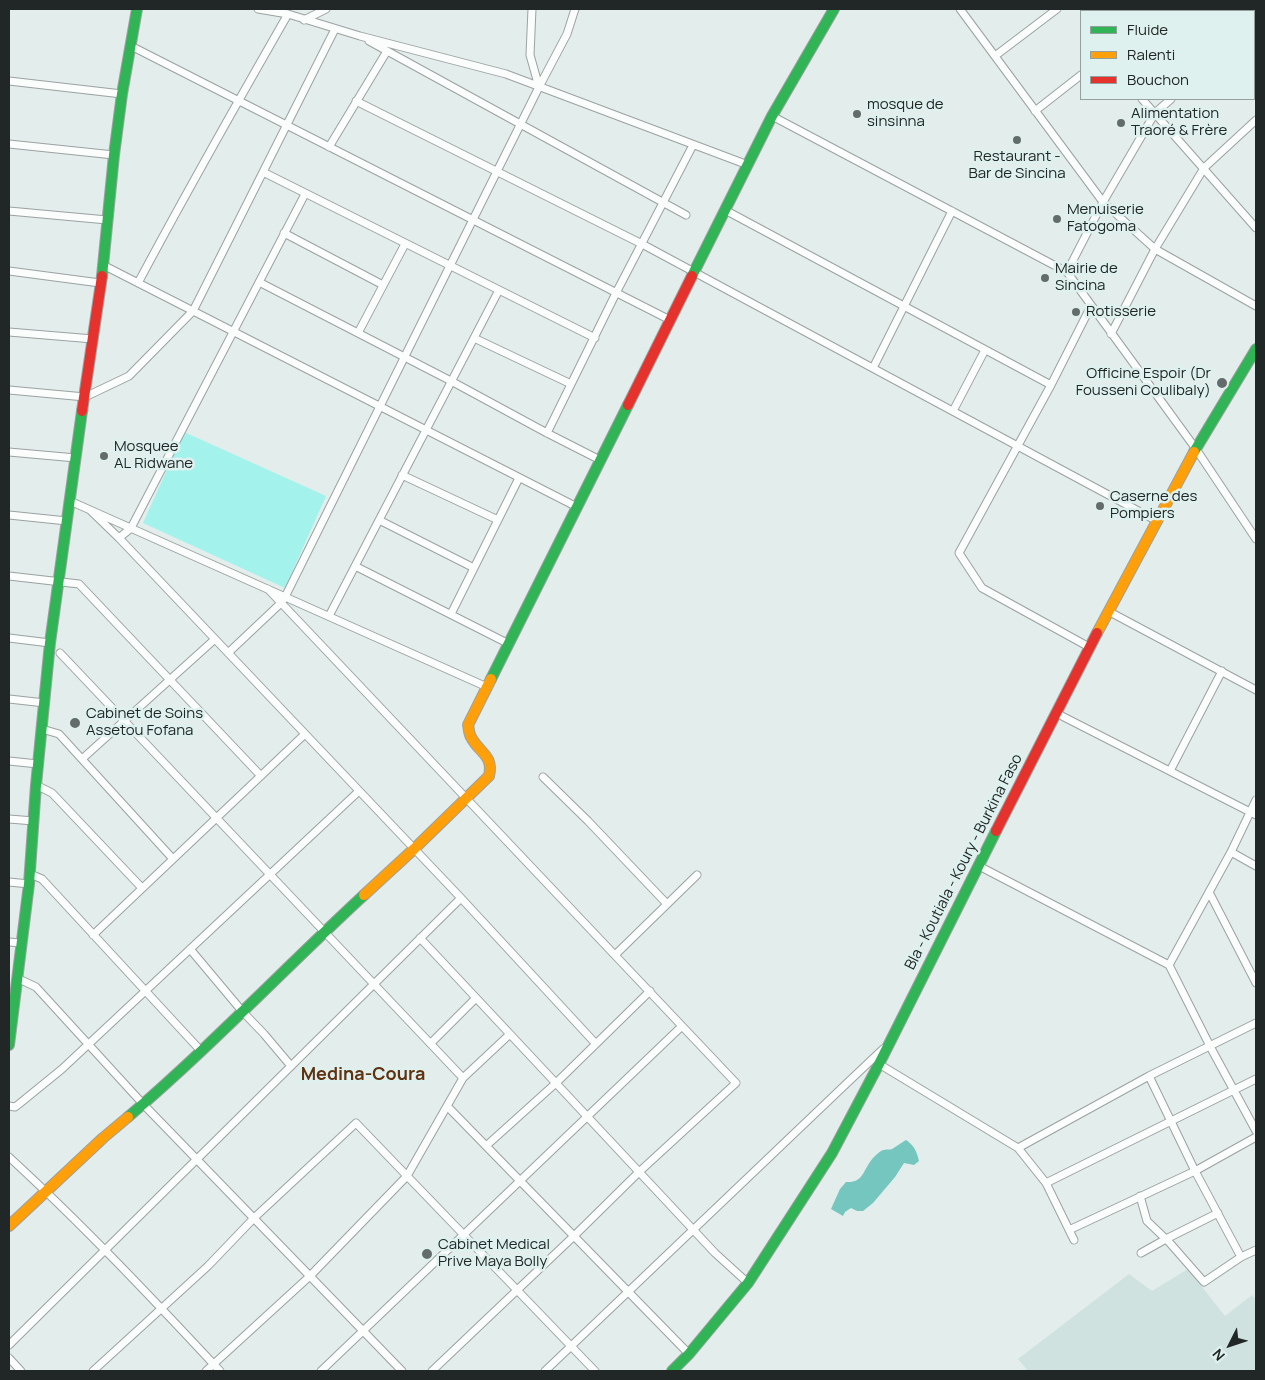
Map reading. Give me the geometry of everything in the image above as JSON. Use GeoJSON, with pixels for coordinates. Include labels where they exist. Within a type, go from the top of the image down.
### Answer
{"type":"FeatureCollection","features":[{"type":"Feature","properties":{"kind":"street"},"geometry":{"type":"LineString","coordinates":[[9,1045],[29,879],[50,642],[103,265],[122,94],[137,9]]}},
{"type":"Feature","properties":{"kind":"street"},"geometry":{"type":"LineString","coordinates":[[258,9],[288,14],[360,36],[506,74],[748,165]]}},
{"type":"Feature","properties":{"kind":"street"},"geometry":{"type":"LineString","coordinates":[[304,20],[326,9]]}},
{"type":"Feature","properties":{"kind":"street"},"geometry":{"type":"LineString","coordinates":[[532,9],[530,55],[539,87]]}},
{"type":"Feature","properties":{"kind":"street"},"geometry":{"type":"LineString","coordinates":[[228,653],[283,600],[567,34],[575,9]]}},
{"type":"Feature","properties":{"kind":"street"},"geometry":{"type":"LineString","coordinates":[[9,1226],[200,1051],[489,776],[491,767],[488,759],[471,737],[468,725],[772,116],[834,9]]}},
{"type":"Feature","properties":{"kind":"street"},"geometry":{"type":"LineString","coordinates":[[960,9],[1103,202],[1155,249],[1256,306]]}},
{"type":"Feature","properties":{"kind":"street"},"geometry":{"type":"LineString","coordinates":[[995,56],[1057,9]]}},
{"type":"Feature","properties":{"kind":"street"},"geometry":{"type":"LineString","coordinates":[[138,283],[238,100],[288,14]]}},
{"type":"Feature","properties":{"kind":"street"},"geometry":{"type":"LineString","coordinates":[[9,390],[84,398],[129,376],[193,311],[335,29]]}},
{"type":"Feature","properties":{"kind":"street"},"geometry":{"type":"LineString","coordinates":[[360,36],[686,215]]}},
{"type":"Feature","properties":{"kind":"street"},"geometry":{"type":"LineString","coordinates":[[131,46],[670,320]]}},
{"type":"Feature","properties":{"kind":"street"},"geometry":{"type":"LineString","coordinates":[[329,147],[387,51]]}},
{"type":"Feature","properties":{"kind":"street"},"geometry":{"type":"LineString","coordinates":[[1035,111],[1080,77]]}},
{"type":"Feature","properties":{"kind":"street"},"geometry":{"type":"LineString","coordinates":[[9,81],[122,94]]}},
{"type":"Feature","properties":{"kind":"street"},"geometry":{"type":"LineString","coordinates":[[1143,100],[1256,228]]}},
{"type":"Feature","properties":{"kind":"street"},"geometry":{"type":"LineString","coordinates":[[1067,272],[1103,202],[1155,113],[1170,100]]}},
{"type":"Feature","properties":{"kind":"street"},"geometry":{"type":"LineString","coordinates":[[356,101],[642,244],[1157,521]]}},
{"type":"Feature","properties":{"kind":"street"},"geometry":{"type":"LineString","coordinates":[[772,116],[1067,272],[1196,449],[1256,539]]}},
{"type":"Feature","properties":{"kind":"street"},"geometry":{"type":"LineString","coordinates":[[1111,334],[1155,249],[1204,168],[1256,120]]}},
{"type":"Feature","properties":{"kind":"street"},"geometry":{"type":"LineString","coordinates":[[9,144],[114,154]]}},
{"type":"Feature","properties":{"kind":"street"},"geometry":{"type":"LineString","coordinates":[[547,433],[616,293],[693,145]]}},
{"type":"Feature","properties":{"kind":"street"},"geometry":{"type":"LineString","coordinates":[[262,172],[594,338]]}},
{"type":"Feature","properties":{"kind":"street"},"geometry":{"type":"LineString","coordinates":[[119,538],[131,528],[305,194]]}},
{"type":"Feature","properties":{"kind":"street"},"geometry":{"type":"LineString","coordinates":[[725,210],[1051,385]]}},
{"type":"Feature","properties":{"kind":"street"},"geometry":{"type":"LineString","coordinates":[[9,211],[107,220]]}},
{"type":"Feature","properties":{"kind":"street"},"geometry":{"type":"LineString","coordinates":[[873,368],[952,211]]}},
{"type":"Feature","properties":{"kind":"street"},"geometry":{"type":"LineString","coordinates":[[284,233],[383,285]]}},
{"type":"Feature","properties":{"kind":"street"},"geometry":{"type":"LineString","coordinates":[[358,333],[405,244]]}},
{"type":"Feature","properties":{"kind":"street"},"geometry":{"type":"LineString","coordinates":[[103,265],[577,507]]}},
{"type":"Feature","properties":{"kind":"street"},"geometry":{"type":"LineString","coordinates":[[9,271],[100,283]]}},
{"type":"Feature","properties":{"kind":"street"},"geometry":{"type":"LineString","coordinates":[[259,282],[600,460]]}},
{"type":"Feature","properties":{"kind":"street"},"geometry":{"type":"LineString","coordinates":[[329,616],[499,290]]}},
{"type":"Feature","properties":{"kind":"street"},"geometry":{"type":"LineString","coordinates":[[1089,647],[982,588],[960,553],[1051,385],[1091,306]]}},
{"type":"Feature","properties":{"kind":"street"},"geometry":{"type":"LineString","coordinates":[[9,332],[93,339]]}},
{"type":"Feature","properties":{"kind":"street"},"geometry":{"type":"LineString","coordinates":[[474,338],[571,384]]}},
{"type":"Feature","properties":{"kind":"street","name":"Bla - Koutiala - Koury - Burkina Faso"},"geometry":{"type":"LineString","coordinates":[[672,1371],[689,1354],[748,1283],[832,1154],[1089,647],[1196,449],[1256,349]]}},
{"type":"Feature","properties":{"kind":"street"},"geometry":{"type":"LineString","coordinates":[[952,411],[985,350]]}},
{"type":"Feature","properties":{"kind":"street"},"geometry":{"type":"LineString","coordinates":[[9,452],[76,458]]}},
{"type":"Feature","properties":{"kind":"street"},"geometry":{"type":"LineString","coordinates":[[402,475],[498,520]]}},
{"type":"Feature","properties":{"kind":"street"},"geometry":{"type":"LineString","coordinates":[[451,614],[519,478]]}},
{"type":"Feature","properties":{"kind":"street"},"geometry":{"type":"LineString","coordinates":[[70,501],[268,589],[283,600],[466,798],[736,1083],[639,1172],[432,1371]]}},
{"type":"Feature","properties":{"kind":"street"},"geometry":{"type":"LineString","coordinates":[[90,510],[119,538],[461,898],[596,1044]]}},
{"type":"Feature","properties":{"kind":"street"},"geometry":{"type":"LineString","coordinates":[[9,515],[67,521]]}},
{"type":"Feature","properties":{"kind":"street"},"geometry":{"type":"LineString","coordinates":[[379,520],[474,568]]}},
{"type":"Feature","properties":{"kind":"street"},"geometry":{"type":"LineString","coordinates":[[355,566],[509,644]]}},
{"type":"Feature","properties":{"kind":"street"},"geometry":{"type":"LineString","coordinates":[[9,576],[79,584],[261,776]]}},
{"type":"Feature","properties":{"kind":"street"},"geometry":{"type":"LineString","coordinates":[[283,600],[329,616],[487,687]]}},
{"type":"Feature","properties":{"kind":"street"},"geometry":{"type":"LineString","coordinates":[[1108,612],[1256,690]]}},
{"type":"Feature","properties":{"kind":"street"},"geometry":{"type":"LineString","coordinates":[[9,638],[50,642]]}},
{"type":"Feature","properties":{"kind":"street"},"geometry":{"type":"LineString","coordinates":[[82,759],[215,639]]}},
{"type":"Feature","properties":{"kind":"street"},"geometry":{"type":"LineString","coordinates":[[60,653],[462,1078]]}},
{"type":"Feature","properties":{"kind":"street"},"geometry":{"type":"LineString","coordinates":[[1170,771],[1222,671]]}},
{"type":"Feature","properties":{"kind":"street"},"geometry":{"type":"LineString","coordinates":[[9,699],[44,702]]}},
{"type":"Feature","properties":{"kind":"street"},"geometry":{"type":"LineString","coordinates":[[1056,713],[1253,813]]}},
{"type":"Feature","properties":{"kind":"street"},"geometry":{"type":"LineString","coordinates":[[42,729],[59,734],[173,859]]}},
{"type":"Feature","properties":{"kind":"street"},"geometry":{"type":"LineString","coordinates":[[93,935],[305,734]]}},
{"type":"Feature","properties":{"kind":"street"},"geometry":{"type":"LineString","coordinates":[[9,761],[38,764]]}},
{"type":"Feature","properties":{"kind":"street"},"geometry":{"type":"LineString","coordinates":[[544,777],[667,904]]}},
{"type":"Feature","properties":{"kind":"street"},"geometry":{"type":"LineString","coordinates":[[36,784],[52,793],[142,888]]}},
{"type":"Feature","properties":{"kind":"street"},"geometry":{"type":"LineString","coordinates":[[9,1106],[15,1107],[19,1104],[89,1044],[359,791]]}},
{"type":"Feature","properties":{"kind":"street"},"geometry":{"type":"LineString","coordinates":[[1169,966],[1253,813],[1256,800]]}},
{"type":"Feature","properties":{"kind":"street"},"geometry":{"type":"LineString","coordinates":[[9,819],[34,821]]}},
{"type":"Feature","properties":{"kind":"street"},"geometry":{"type":"LineString","coordinates":[[1230,852],[1256,866]]}},
{"type":"Feature","properties":{"kind":"street"},"geometry":{"type":"LineString","coordinates":[[979,866],[1169,966],[1256,1131]]}},
{"type":"Feature","properties":{"kind":"street"},"geometry":{"type":"LineString","coordinates":[[615,955],[697,875]]}},
{"type":"Feature","properties":{"kind":"street"},"geometry":{"type":"LineString","coordinates":[[9,882],[42,879],[200,1051]]}},
{"type":"Feature","properties":{"kind":"street"},"geometry":{"type":"LineString","coordinates":[[1209,892],[1256,983]]}},
{"type":"Feature","properties":{"kind":"street"},"geometry":{"type":"LineString","coordinates":[[9,1344],[461,898]]}},
{"type":"Feature","properties":{"kind":"street"},"geometry":{"type":"LineString","coordinates":[[420,938],[693,1230],[748,1283]]}},
{"type":"Feature","properties":{"kind":"street"},"geometry":{"type":"LineString","coordinates":[[9,942],[21,943]]}},
{"type":"Feature","properties":{"kind":"street"},"geometry":{"type":"LineString","coordinates":[[190,949],[291,1066]]}},
{"type":"Feature","properties":{"kind":"street"},"geometry":{"type":"LineString","coordinates":[[17,978],[36,987],[143,1104],[402,1371]]}},
{"type":"Feature","properties":{"kind":"street"},"geometry":{"type":"LineString","coordinates":[[486,1146],[556,1083],[650,991]]}},
{"type":"Feature","properties":{"kind":"street"},"geometry":{"type":"LineString","coordinates":[[430,1043],[476,998]]}},
{"type":"Feature","properties":{"kind":"street"},"geometry":{"type":"LineString","coordinates":[[1018,1148],[1149,1076],[1256,1023]]}},
{"type":"Feature","properties":{"kind":"street"},"geometry":{"type":"LineString","coordinates":[[321,1371],[682,1026]]}},
{"type":"Feature","properties":{"kind":"street"},"geometry":{"type":"LineString","coordinates":[[206,1371],[310,1276],[407,1176],[462,1078],[510,1034]]}},
{"type":"Feature","properties":{"kind":"street"},"geometry":{"type":"LineString","coordinates":[[545,1371],[844,1084],[888,1045]]}},
{"type":"Feature","properties":{"kind":"street"},"geometry":{"type":"LineString","coordinates":[[879,1064],[1018,1148],[1046,1184],[1074,1240]]}},
{"type":"Feature","properties":{"kind":"street"},"geometry":{"type":"LineString","coordinates":[[1149,1076],[1195,1170],[1241,1257]]}},
{"type":"Feature","properties":{"kind":"street"},"geometry":{"type":"LineString","coordinates":[[1046,1184],[1256,1079]]}},
{"type":"Feature","properties":{"kind":"street"},"geometry":{"type":"LineString","coordinates":[[447,1106],[689,1354]]}},
{"type":"Feature","properties":{"kind":"street"},"geometry":{"type":"LineString","coordinates":[[93,1371],[208,1266],[254,1218],[356,1123],[595,1371]]}},
{"type":"Feature","properties":{"kind":"street"},"geometry":{"type":"LineString","coordinates":[[1069,1230],[1195,1170],[1256,1137]]}},
{"type":"Feature","properties":{"kind":"street"},"geometry":{"type":"LineString","coordinates":[[9,1157],[105,1250],[220,1371]]}},
{"type":"Feature","properties":{"kind":"street"},"geometry":{"type":"LineString","coordinates":[[1140,1196],[1147,1221],[1166,1239],[1204,1282],[1241,1257],[1256,1250]]}},
{"type":"Feature","properties":{"kind":"street"},"geometry":{"type":"LineString","coordinates":[[1141,1253],[1218,1213]]}},
{"type":"Feature","properties":{"kind":"street"},"geometry":{"type":"LineString","coordinates":[[9,1358],[21,1371]]}},
{"type":"Feature","properties":{"kind":"shaded area"},"geometry":{"type":"Polygon","coordinates":[[[184,432],[326,496],[285,588],[143,523],[184,432]]]}},
{"type":"Feature","properties":{"kind":"shaded area"},"geometry":{"type":"Polygon","coordinates":[[[906,1140],[915,1149],[919,1161],[914,1165],[904,1163],[873,1203],[863,1211],[851,1208],[843,1216],[831,1209],[840,1189],[846,1182],[857,1180],[863,1174],[870,1161],[880,1152],[892,1149],[906,1140]]]}},
{"type":"Feature","properties":{"kind":"shaded area"},"geometry":{"type":"Polygon","coordinates":[[[1188,1269],[1225,1316],[1252,1295],[1256,1300],[1256,1371],[1028,1371],[1018,1359],[1129,1274],[1152,1291],[1188,1269]]]}},
{"type":"Feature","properties":{"kind":"traffic: fast"},"geometry":{"type":"LineString","coordinates":[[102,276],[114,155],[122,94],[137,9]]}},
{"type":"Feature","properties":{"kind":"traffic: fast"},"geometry":{"type":"LineString","coordinates":[[692,276],[772,116],[834,9]]}},
{"type":"Feature","properties":{"kind":"traffic: fast"},"geometry":{"type":"LineString","coordinates":[[1194,452],[1256,349]]}},
{"type":"Feature","properties":{"kind":"traffic: fast"},"geometry":{"type":"LineString","coordinates":[[491,679],[628,405]]}},
{"type":"Feature","properties":{"kind":"traffic: fast"},"geometry":{"type":"LineString","coordinates":[[9,1045],[29,884],[36,785],[50,643],[82,411]]}},
{"type":"Feature","properties":{"kind":"traffic: fast"},"geometry":{"type":"LineString","coordinates":[[672,1371],[689,1354],[748,1283],[832,1153],[996,831]]}},
{"type":"Feature","properties":{"kind":"traffic: fast"},"geometry":{"type":"LineString","coordinates":[[128,1117],[218,1035],[364,895]]}},
{"type":"Feature","properties":{"kind":"traffic: slow"},"geometry":{"type":"LineString","coordinates":[[1097,633],[1194,452]]}},
{"type":"Feature","properties":{"kind":"traffic: slow"},"geometry":{"type":"LineString","coordinates":[[364,895],[489,776],[488,759],[471,737],[468,725],[491,679]]}},
{"type":"Feature","properties":{"kind":"traffic: slow"},"geometry":{"type":"LineString","coordinates":[[9,1226],[128,1117]]}},
{"type":"Feature","properties":{"kind":"traffic: jam"},"geometry":{"type":"LineString","coordinates":[[82,411],[102,276]]}},
{"type":"Feature","properties":{"kind":"traffic: jam"},"geometry":{"type":"LineString","coordinates":[[628,405],[692,276]]}},
{"type":"Feature","properties":{"kind":"traffic: jam"},"geometry":{"type":"LineString","coordinates":[[996,831],[1097,633]]}},
{"type":"Feature","properties":{"kind":"place","name":"mosque de sinsinna"},"geometry":{"type":"Point","coordinates":[857,114]}},
{"type":"Feature","properties":{"kind":"place","name":"Alimentation Traoré & Frère"},"geometry":{"type":"Point","coordinates":[1121,123]}},
{"type":"Feature","properties":{"kind":"place","name":"Restaurant - Bar de Sincina"},"geometry":{"type":"Point","coordinates":[1017,140]}},
{"type":"Feature","properties":{"kind":"place","name":"Menuiserie Fatogoma"},"geometry":{"type":"Point","coordinates":[1057,219]}},
{"type":"Feature","properties":{"kind":"place","name":"Mairie de Sincina"},"geometry":{"type":"Point","coordinates":[1045,278]}},
{"type":"Feature","properties":{"kind":"place","name":"Rotisserie"},"geometry":{"type":"Point","coordinates":[1076,312]}},
{"type":"Feature","properties":{"kind":"place","name":"Officine Espoir (Dr Fousseni Coulibaly)"},"geometry":{"type":"Point","coordinates":[1222,383]}},
{"type":"Feature","properties":{"kind":"place","name":"Mosquee AL Ridwane"},"geometry":{"type":"Point","coordinates":[104,456]}},
{"type":"Feature","properties":{"kind":"place","name":"Caserne des Pompiers"},"geometry":{"type":"Point","coordinates":[1100,506]}},
{"type":"Feature","properties":{"kind":"place","name":"Cabinet de Soins Assetou Fofana"},"geometry":{"type":"Point","coordinates":[75,723]}},
{"type":"Feature","properties":{"kind":"place","name":"Cabinet Medical Prive Maya Bolly"},"geometry":{"type":"Point","coordinates":[427,1254]}},
{"type":"Feature","properties":{"kind":"district","name":"Medina-Coura"},"geometry":{"type":"Point","coordinates":[363,1075]}}]}
